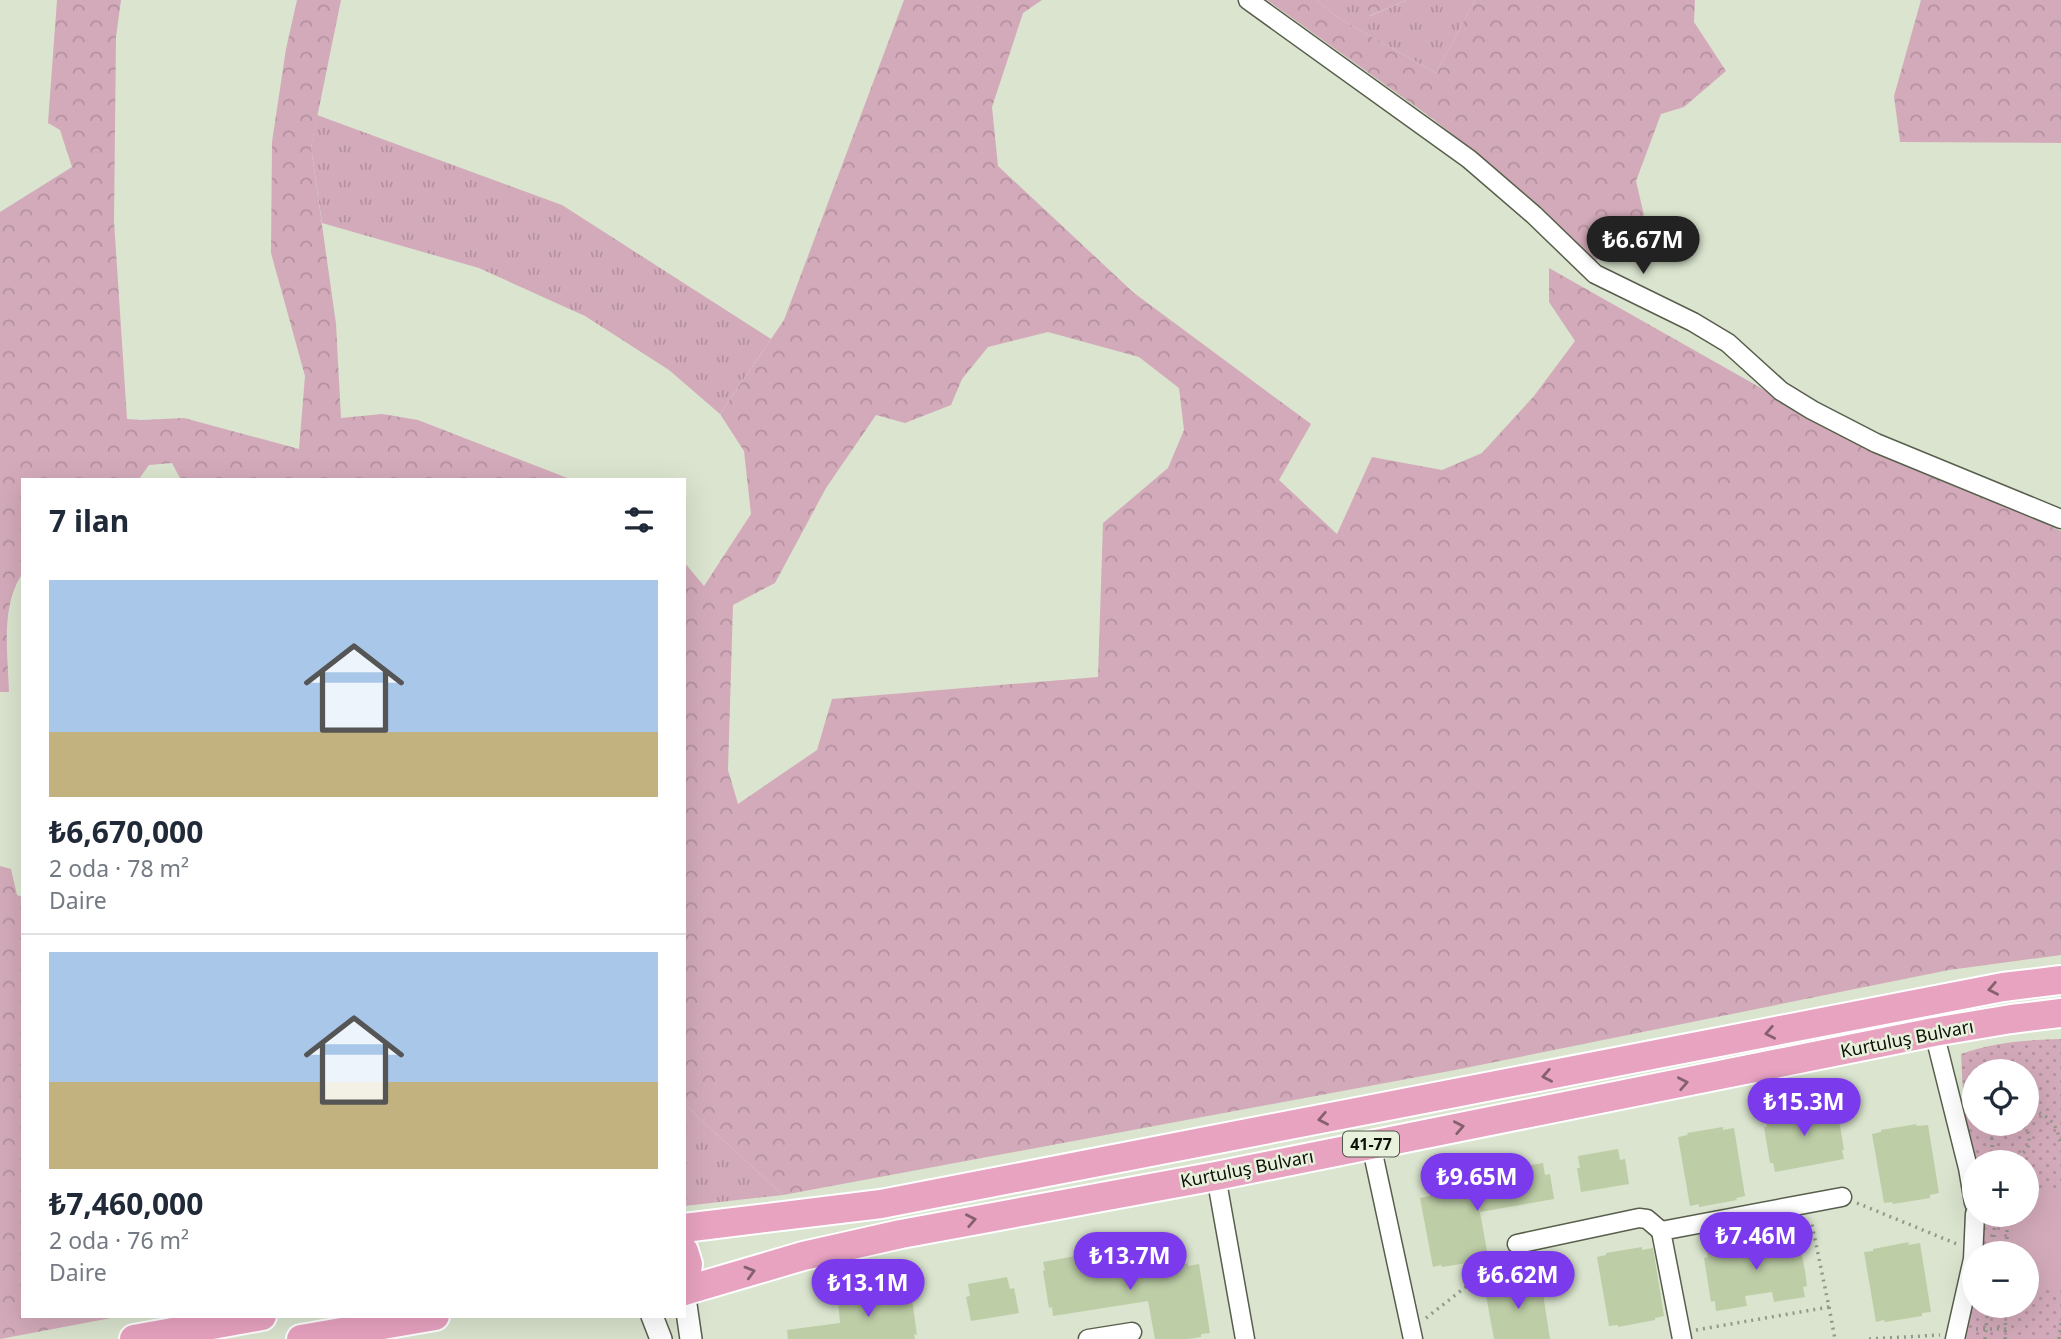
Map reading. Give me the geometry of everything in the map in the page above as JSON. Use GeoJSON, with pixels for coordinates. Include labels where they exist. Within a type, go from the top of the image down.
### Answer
{"type":"FeatureCollection","features":[{"type":"Feature","properties":{"kind":"highway","name":"Kurtuluş Bulvarı"},"geometry":{"type":"LineString","coordinates":[[686,1228],[881,1204],[1989,990],[2061,980]]}},
{"type":"Feature","properties":{"kind":"highway","name":"Kurtuluş Bulvarı"},"geometry":{"type":"LineString","coordinates":[[686,1290],[803,1256],[901,1234],[1216,1176],[1934,1032],[2061,1013]]}},
{"type":"Feature","properties":{"kind":"highway"},"geometry":{"type":"LineString","coordinates":[[686,1258],[686,1278]]}},
{"type":"Feature","properties":{"kind":"highway"},"geometry":{"type":"LineString","coordinates":[[134,1339],[251,1318]]}},
{"type":"Feature","properties":{"kind":"highway"},"geometry":{"type":"LineString","coordinates":[[301,1339],[423,1318]]}},
{"type":"Feature","properties":{"kind":"street"},"geometry":{"type":"LineString","coordinates":[[1248,0],[1469,159],[1534,215],[1595,274],[1682,316],[1728,343],[1781,391],[1812,410],[1876,443],[2061,519]]}},
{"type":"Feature","properties":{"kind":"street"},"geometry":{"type":"LineString","coordinates":[[1934,1032],[1964,1150]]}},
{"type":"Feature","properties":{"kind":"street"},"geometry":{"type":"LineString","coordinates":[[1371,1144],[1412,1335]]}},
{"type":"Feature","properties":{"kind":"street"},"geometry":{"type":"LineString","coordinates":[[1216,1176],[1245,1339]]}},
{"type":"Feature","properties":{"kind":"street"},"geometry":{"type":"LineString","coordinates":[[1661,1231],[1842,1197]]}},
{"type":"Feature","properties":{"kind":"street"},"geometry":{"type":"LineString","coordinates":[[1517,1244],[1639,1217],[1647,1219],[1661,1231],[1681,1336]]}},
{"type":"Feature","properties":{"kind":"street"},"geometry":{"type":"LineString","coordinates":[[1955,1334],[1962,1303]]}},
{"type":"Feature","properties":{"kind":"street"},"geometry":{"type":"LineString","coordinates":[[686,1305],[691,1339]]}},
{"type":"Feature","properties":{"kind":"street"},"geometry":{"type":"LineString","coordinates":[[653,1318],[661,1339]]}},
{"type":"Feature","properties":{"kind":"street"},"geometry":{"type":"LineString","coordinates":[[1087,1339],[1132,1332]]}},
{"type":"Feature","properties":{"kind":"path"},"geometry":{"type":"LineString","coordinates":[[2039,1113],[2053,1122],[2061,1146]]}},
{"type":"Feature","properties":{"kind":"path"},"geometry":{"type":"LineString","coordinates":[[1842,1197],[1962,1246]]}},
{"type":"Feature","properties":{"kind":"path"},"geometry":{"type":"LineString","coordinates":[[1807,1203],[1835,1339]]}},
{"type":"Feature","properties":{"kind":"path"},"geometry":{"type":"LineString","coordinates":[[1412,1335],[1485,1272],[1509,1272],[1517,1244]]}},
{"type":"Feature","properties":{"kind":"path"},"geometry":{"type":"LineString","coordinates":[[1681,1336],[1829,1307]]}},
{"type":"Feature","properties":{"kind":"path"},"geometry":{"type":"LineString","coordinates":[[1985,1339],[1987,1318]]}},
{"type":"Feature","properties":{"kind":"path"},"geometry":{"type":"LineString","coordinates":[[2005,1339],[2006,1318]]}},
{"type":"Feature","properties":{"kind":"path"},"geometry":{"type":"LineString","coordinates":[[2059,1339],[2061,1322]]}},
{"type":"Feature","properties":{"kind":"path"},"geometry":{"type":"LineString","coordinates":[[1869,1339],[2006,1329]]}},
{"type":"Feature","properties":{"kind":"green space"},"geometry":{"type":"Polygon","coordinates":[[[57,0],[121,0],[116,37],[114,221],[127,419],[184,418],[299,449],[305,376],[271,253],[272,142],[286,49],[297,0],[341,0],[311,147],[336,324],[341,418],[382,414],[418,420],[567,478],[180,478],[172,463],[149,465],[140,478],[21,478],[21,577],[8,615],[9,692],[0,692],[0,212],[72,167],[60,130],[48,123],[57,0]]]}},
{"type":"Feature","properties":{"kind":"green space"},"geometry":{"type":"Polygon","coordinates":[[[904,0],[1042,0],[1023,13],[992,107],[998,166],[1134,293],[1311,424],[1279,480],[1337,534],[1372,457],[1442,470],[1482,453],[1534,396],[1575,341],[1549,302],[1549,268],[1814,418],[2061,531],[2061,955],[1949,970],[1455,1070],[783,1195],[686,1106],[686,564],[704,586],[751,514],[744,451],[720,414],[784,320],[904,0]],[[1048,332],[988,347],[962,379],[951,405],[905,423],[876,415],[826,488],[775,583],[733,605],[728,770],[738,804],[817,750],[832,699],[1098,677],[1103,523],[1168,468],[1184,430],[1179,388],[1139,357],[1048,332]]]}},
{"type":"Feature","properties":{"kind":"green space"},"geometry":{"type":"Polygon","coordinates":[[[1267,0],[1317,0],[1337,17],[1436,73],[1475,0],[1695,0],[1694,22],[1726,71],[1684,107],[1661,114],[1636,181],[1644,215],[1594,262],[1533,201],[1433,119],[1267,0]]]}},
{"type":"Feature","properties":{"kind":"green space"},"geometry":{"type":"Polygon","coordinates":[[[1317,0],[1356,0],[1370,16],[1407,0],[1475,0],[1436,73],[1337,17],[1317,0]]]}},
{"type":"Feature","properties":{"kind":"green space"},"geometry":{"type":"Polygon","coordinates":[[[1356,0],[1407,0],[1369,16],[1356,0]]]}},
{"type":"Feature","properties":{"kind":"green space"},"geometry":{"type":"Polygon","coordinates":[[[1921,0],[2061,0],[2061,143],[1900,142],[1894,96],[1921,0]]]}},
{"type":"Feature","properties":{"kind":"green space"},"geometry":{"type":"Polygon","coordinates":[[[317,115],[562,205],[771,339],[720,414],[669,370],[585,316],[479,268],[322,223],[311,147],[317,115]]]}},
{"type":"Feature","properties":{"kind":"green space"},"geometry":{"type":"Polygon","coordinates":[[[0,866],[11,869],[17,895],[21,896],[21,1318],[111,1318],[0,1339],[0,866]]]}},
{"type":"Feature","properties":{"kind":"green space"},"geometry":{"type":"Polygon","coordinates":[[[2061,1039],[2061,1339],[1964,1339],[1969,1318],[2039,1318],[2039,1241],[1982,1241],[1982,1227],[2039,1227],[2039,1150],[1972,1150],[1969,1136],[2039,1136],[2039,1059],[1962,1059],[1962,1073],[1961,1054],[1998,1044],[2061,1039]]]}},
{"type":"Feature","properties":{"kind":"green space"},"geometry":{"type":"Polygon","coordinates":[[[686,1106],[783,1195],[686,1206],[686,1106]]]}},
{"type":"Feature","properties":{"kind":"green space"},"geometry":{"type":"Polygon","coordinates":[[[2039,1191],[2061,1191],[2061,1287],[2039,1288],[2039,1241],[2010,1241],[2010,1227],[2039,1227],[2039,1191]]]}},
{"type":"Feature","properties":{"kind":"building"},"geometry":{"type":"Polygon","coordinates":[[[1833,1104],[1835,1113],[1838,1113],[1844,1159],[1775,1172],[1773,1163],[1770,1163],[1764,1127],[1767,1127],[1765,1116],[1833,1104]]]}},
{"type":"Feature","properties":{"kind":"building"},"geometry":{"type":"Polygon","coordinates":[[[1917,1124],[1916,1126],[1928,1125],[1939,1193],[1930,1195],[1930,1198],[1884,1203],[1872,1134],[1917,1124]]]}},
{"type":"Feature","properties":{"kind":"building"},"geometry":{"type":"Polygon","coordinates":[[[1723,1127],[1723,1130],[1734,1128],[1745,1196],[1699,1207],[1699,1204],[1690,1206],[1678,1137],[1723,1127]]]}},
{"type":"Feature","properties":{"kind":"building"},"geometry":{"type":"Polygon","coordinates":[[[1618,1149],[1620,1160],[1625,1159],[1629,1184],[1581,1192],[1578,1156],[1618,1149]]]}},
{"type":"Feature","properties":{"kind":"building"},"geometry":{"type":"Polygon","coordinates":[[[1543,1163],[1545,1175],[1550,1174],[1554,1199],[1480,1212],[1488,1257],[1478,1259],[1479,1261],[1433,1267],[1420,1198],[1466,1187],[1465,1190],[1502,1184],[1505,1182],[1503,1170],[1543,1163]]]}},
{"type":"Feature","properties":{"kind":"building"},"geometry":{"type":"Polygon","coordinates":[[[1793,1232],[1795,1241],[1799,1240],[1805,1271],[1805,1297],[1774,1302],[1772,1292],[1745,1296],[1747,1306],[1716,1311],[1715,1301],[1711,1302],[1704,1258],[1708,1257],[1706,1247],[1736,1242],[1737,1250],[1765,1246],[1764,1237],[1793,1232]]]}},
{"type":"Feature","properties":{"kind":"building"},"geometry":{"type":"Polygon","coordinates":[[[1909,1242],[1908,1245],[1920,1243],[1931,1312],[1922,1313],[1922,1316],[1876,1322],[1864,1252],[1909,1242]]]}},
{"type":"Feature","properties":{"kind":"building"},"geometry":{"type":"Polygon","coordinates":[[[1642,1247],[1642,1250],[1653,1248],[1664,1316],[1618,1327],[1609,1326],[1597,1257],[1642,1247]]]}},
{"type":"Feature","properties":{"kind":"building"},"geometry":{"type":"Polygon","coordinates":[[[1113,1249],[1120,1277],[1188,1263],[1188,1266],[1199,1264],[1210,1333],[1188,1339],[1155,1339],[1148,1301],[1053,1316],[1052,1307],[1049,1308],[1043,1262],[1113,1249]]]}},
{"type":"Feature","properties":{"kind":"building"},"geometry":{"type":"Polygon","coordinates":[[[1007,1277],[1010,1289],[1014,1288],[1019,1313],[971,1321],[966,1297],[970,1296],[968,1284],[1007,1277]]]}},
{"type":"Feature","properties":{"kind":"building"},"geometry":{"type":"Polygon","coordinates":[[[1530,1280],[1530,1283],[1541,1281],[1550,1339],[1494,1339],[1485,1290],[1530,1280]]]}},
{"type":"Feature","properties":{"kind":"building"},"geometry":{"type":"Polygon","coordinates":[[[908,1289],[912,1299],[917,1335],[914,1334],[915,1339],[788,1339],[787,1330],[840,1323],[838,1300],[908,1289]]]}}]}
